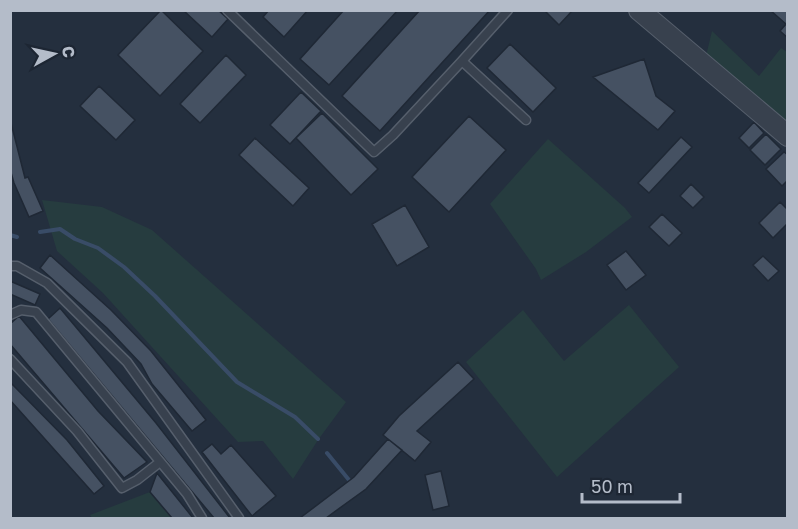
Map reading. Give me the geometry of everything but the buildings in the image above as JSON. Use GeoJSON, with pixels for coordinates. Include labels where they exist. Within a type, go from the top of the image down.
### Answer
{"type":"FeatureCollection","features":[{"type":"Feature","properties":{"kind":"street"},"geometry":{"type":"LineString","coordinates":[[639,10],[788,136]]}},
{"type":"Feature","properties":{"kind":"lane"},"geometry":{"type":"LineString","coordinates":[[227,10],[374,152],[393,135],[508,10]]}},
{"type":"Feature","properties":{"kind":"lane"},"geometry":{"type":"LineString","coordinates":[[462,61],[526,120]]}},
{"type":"Feature","properties":{"kind":"lane"},"geometry":{"type":"LineString","coordinates":[[10,266],[17,266],[47,284],[127,362],[239,519]]}},
{"type":"Feature","properties":{"kind":"lane"},"geometry":{"type":"LineString","coordinates":[[10,315],[21,310],[36,312],[187,494],[202,519]]}},
{"type":"Feature","properties":{"kind":"lane"},"geometry":{"type":"LineString","coordinates":[[10,359],[76,431],[122,488],[137,480],[160,462]]}},
{"type":"Feature","properties":{"kind":"green space"},"geometry":{"type":"Polygon","coordinates":[[[712,31],[759,76],[781,48],[787,52],[787,128],[706,56],[712,31]]]}},
{"type":"Feature","properties":{"kind":"green space"},"geometry":{"type":"Polygon","coordinates":[[[548,139],[625,208],[632,217],[586,252],[541,280],[536,269],[490,204],[548,139]]]}},
{"type":"Feature","properties":{"kind":"green space"},"geometry":{"type":"Polygon","coordinates":[[[42,200],[102,207],[152,230],[346,402],[293,479],[263,441],[238,442],[103,293],[57,251],[42,200]]]}},
{"type":"Feature","properties":{"kind":"green space"},"geometry":{"type":"Polygon","coordinates":[[[629,305],[679,367],[557,477],[466,362],[523,310],[564,361],[629,305]]]}},
{"type":"Feature","properties":{"kind":"green space"},"geometry":{"type":"Polygon","coordinates":[[[150,492],[172,518],[92,518],[90,515],[150,492]]]}},
{"type":"Feature","properties":{"kind":"waterway"},"geometry":{"type":"LineString","coordinates":[[40,232],[60,229],[75,239],[98,248],[124,267],[237,382],[295,417],[318,439]]}},
{"type":"Feature","properties":{"kind":"waterway"},"geometry":{"type":"LineString","coordinates":[[10,235],[17,237]]}},
{"type":"Feature","properties":{"kind":"waterway"},"geometry":{"type":"LineString","coordinates":[[327,453],[349,480]]}}]}
